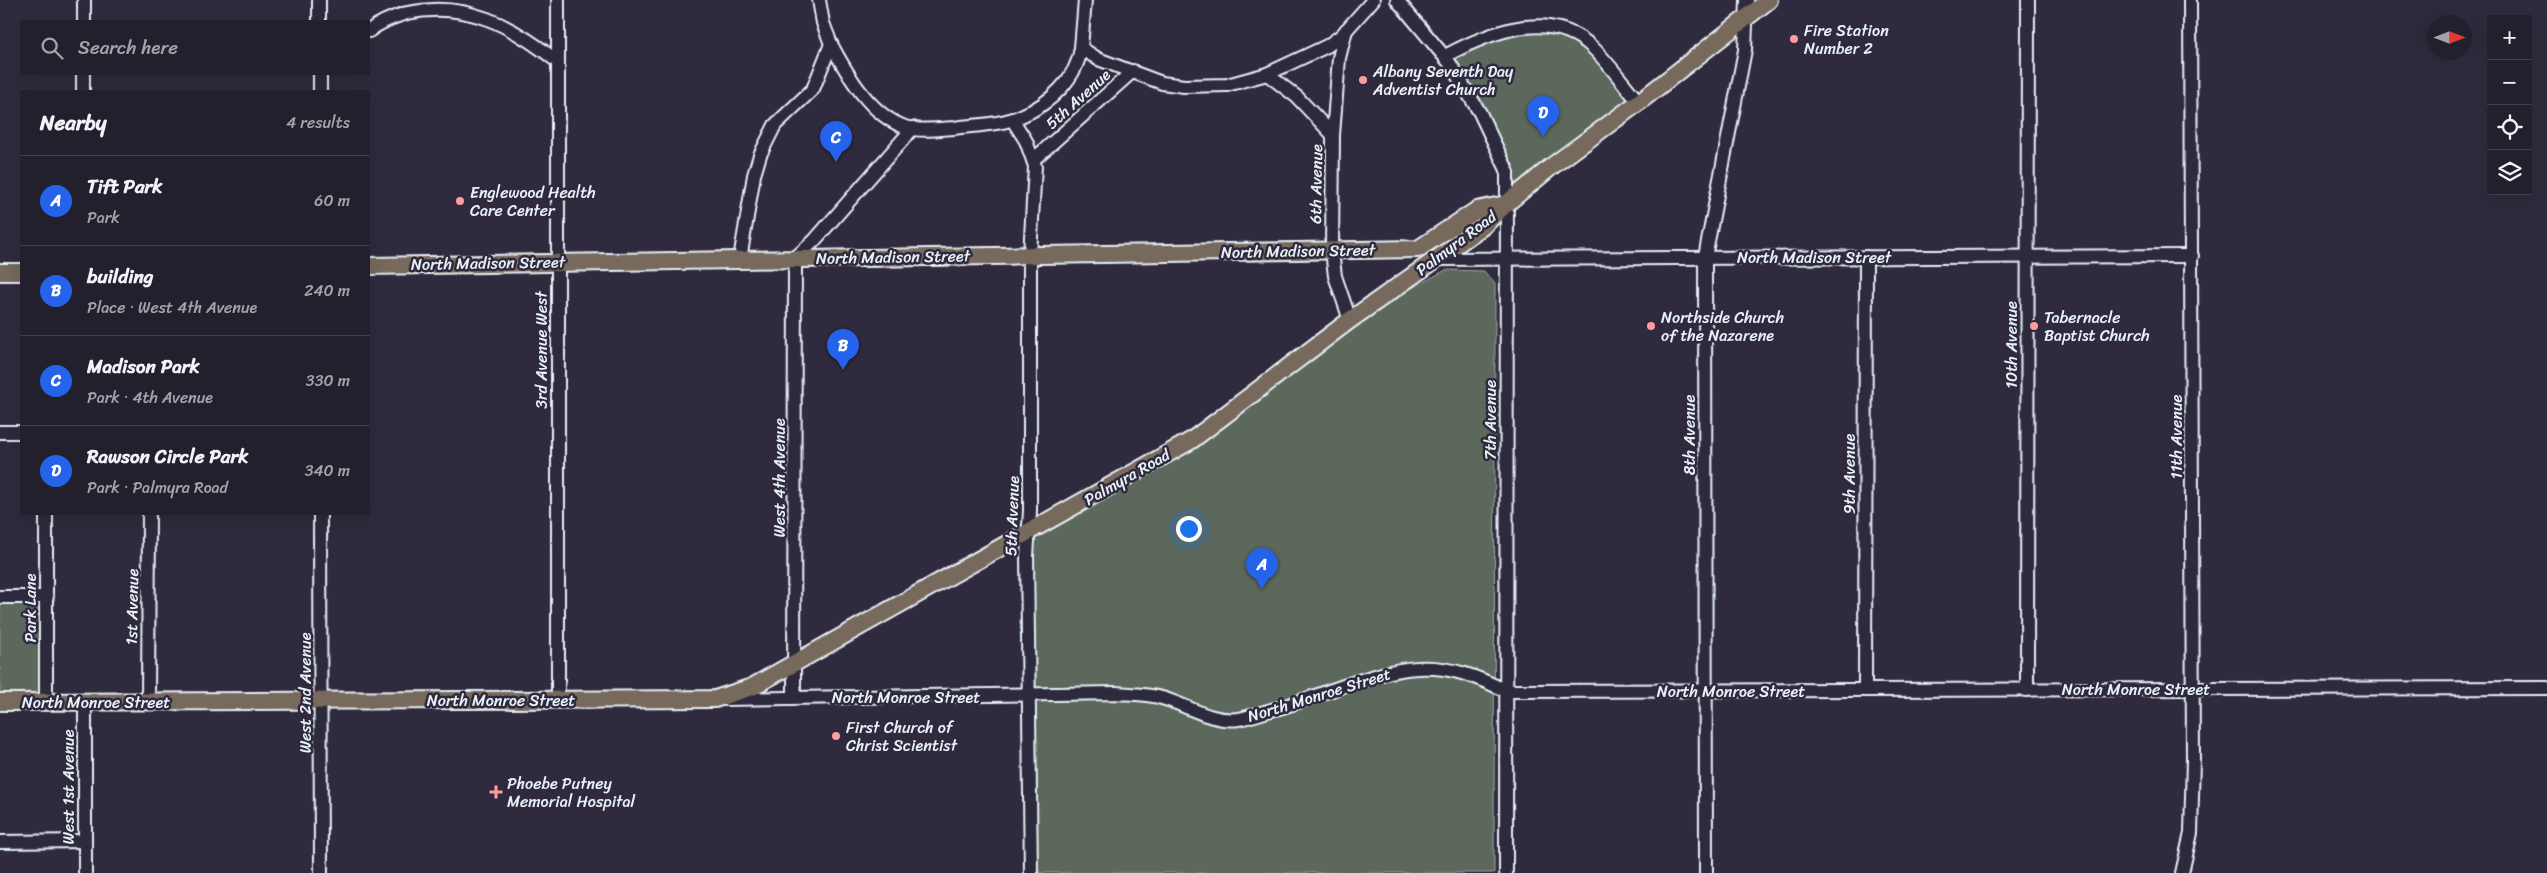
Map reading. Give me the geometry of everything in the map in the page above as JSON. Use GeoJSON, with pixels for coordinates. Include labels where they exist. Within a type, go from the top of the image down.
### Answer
{"type":"FeatureCollection","features":[{"type":"Feature","properties":{"kind":"main road","name":"Palmyra Road"},"geometry":{"type":"LineString","coordinates":[[715,699],[752,687],[1192,440],[1350,320],[1483,226],[1506,204],[1552,166],[1639,102],[1748,8],[1769,0]]}},
{"type":"Feature","properties":{"kind":"main road","name":"Palmyra Road"},"geometry":{"type":"LineString","coordinates":[[1418,249],[1477,210],[1506,204]]}},
{"type":"Feature","properties":{"kind":"main road","name":"North Madison Street"},"geometry":{"type":"LineString","coordinates":[[370,266],[1418,249]]}},
{"type":"Feature","properties":{"kind":"main road"},"geometry":{"type":"LineString","coordinates":[[0,272],[20,272]]}},
{"type":"Feature","properties":{"kind":"main road","name":"North Monroe Street"},"geometry":{"type":"LineString","coordinates":[[0,702],[715,699]]}},
{"type":"Feature","properties":{"kind":"street"},"geometry":{"type":"LineString","coordinates":[[84,0],[84,20]]}},
{"type":"Feature","properties":{"kind":"street"},"geometry":{"type":"LineString","coordinates":[[319,0],[319,20]]}},
{"type":"Feature","properties":{"kind":"street","name":"3rd Avenue West"},"geometry":{"type":"LineString","coordinates":[[558,0],[558,700]]}},
{"type":"Feature","properties":{"kind":"street"},"geometry":{"type":"LineString","coordinates":[[819,0],[823,23],[830,44],[844,70],[872,103],[889,119],[906,128],[940,129],[1012,119],[1038,107],[1070,78],[1080,59],[1085,0]]}},
{"type":"Feature","properties":{"kind":"street"},"geometry":{"type":"LineString","coordinates":[[1133,71],[1162,83],[1184,86],[1226,85],[1267,74],[1327,46],[1346,30],[1373,0]]}},
{"type":"Feature","properties":{"kind":"street","name":"7th Avenue"},"geometry":{"type":"LineString","coordinates":[[1397,0],[1445,56],[1480,113],[1506,166],[1506,873]]}},
{"type":"Feature","properties":{"kind":"street","name":"10th Avenue"},"geometry":{"type":"LineString","coordinates":[[2027,690],[2028,0]]}},
{"type":"Feature","properties":{"kind":"street","name":"11th Avenue"},"geometry":{"type":"LineString","coordinates":[[2182,873],[2191,833],[2194,690],[2190,0]]}},
{"type":"Feature","properties":{"kind":"street"},"geometry":{"type":"LineString","coordinates":[[370,30],[395,16],[416,10],[456,8],[473,11],[504,23],[558,62]]}},
{"type":"Feature","properties":{"kind":"street","name":"8th Avenue"},"geometry":{"type":"LineString","coordinates":[[1706,873],[1705,258],[1745,50],[1748,8]]}},
{"type":"Feature","properties":{"kind":"street"},"geometry":{"type":"LineString","coordinates":[[1445,56],[1472,42],[1504,30],[1543,25],[1575,34],[1591,46],[1639,102]]}},
{"type":"Feature","properties":{"kind":"street","name":"6th Avenue"},"geometry":{"type":"LineString","coordinates":[[1346,30],[1339,58],[1333,136],[1332,251],[1335,276],[1350,320]]}},
{"type":"Feature","properties":{"kind":"street"},"geometry":{"type":"LineString","coordinates":[[740,259],[754,175],[760,155],[775,126],[813,89],[830,44]]}},
{"type":"Feature","properties":{"kind":"street","name":"5th Avenue"},"geometry":{"type":"LineString","coordinates":[[1033,160],[1133,71],[1098,59],[1082,48]]}},
{"type":"Feature","properties":{"kind":"street","name":"6th Avenue"},"geometry":{"type":"LineString","coordinates":[[1267,74],[1297,97],[1333,136]]}},
{"type":"Feature","properties":{"kind":"street"},"geometry":{"type":"LineString","coordinates":[[83,75],[83,90]]}},
{"type":"Feature","properties":{"kind":"street"},"geometry":{"type":"LineString","coordinates":[[320,75],[320,90]]}},
{"type":"Feature","properties":{"kind":"street","name":"5th Avenue"},"geometry":{"type":"LineString","coordinates":[[1012,119],[1026,141],[1033,160],[1036,187],[1030,255],[1029,532],[1027,575],[1030,696],[1030,873]]}},
{"type":"Feature","properties":{"kind":"street"},"geometry":{"type":"LineString","coordinates":[[795,258],[814,241],[913,128]]}},
{"type":"Feature","properties":{"kind":"street","name":"North Madison Street"},"geometry":{"type":"LineString","coordinates":[[1437,259],[2192,256]]}},
{"type":"Feature","properties":{"kind":"street","name":"9th Avenue"},"geometry":{"type":"LineString","coordinates":[[1865,690],[1866,257]]}},
{"type":"Feature","properties":{"kind":"street","name":"West 4th Avenue"},"geometry":{"type":"LineString","coordinates":[[794,697],[795,258]]}},
{"type":"Feature","properties":{"kind":"street"},"geometry":{"type":"LineString","coordinates":[[0,432],[20,432]]}},
{"type":"Feature","properties":{"kind":"street","name":"Park Lane"},"geometry":{"type":"LineString","coordinates":[[46,515],[46,702]]}},
{"type":"Feature","properties":{"kind":"street","name":"1st Avenue"},"geometry":{"type":"LineString","coordinates":[[148,701],[149,515]]}},
{"type":"Feature","properties":{"kind":"street","name":"West 2nd Avenue"},"geometry":{"type":"LineString","coordinates":[[320,515],[321,873]]}},
{"type":"Feature","properties":{"kind":"street"},"geometry":{"type":"LineString","coordinates":[[0,597],[47,597]]}},
{"type":"Feature","properties":{"kind":"street","name":"North Monroe Street"},"geometry":{"type":"LineString","coordinates":[[715,699],[1140,695],[1159,697],[1193,712],[1214,717],[1238,719],[1408,669],[1438,668],[1480,678],[1506,691],[1706,692],[2547,688]]}},
{"type":"Feature","properties":{"kind":"street","name":"West 1st Avenue"},"geometry":{"type":"LineString","coordinates":[[84,702],[84,873]]}},
{"type":"Feature","properties":{"kind":"street"},"geometry":{"type":"LineString","coordinates":[[0,842],[84,841]]}},
{"type":"Feature","properties":{"kind":"green space"},"geometry":{"type":"Polygon","coordinates":[[[1530,28],[1573,36],[1637,102],[1509,202],[1508,170],[1450,61],[1472,43],[1530,28]]]}},
{"type":"Feature","properties":{"kind":"green space"},"geometry":{"type":"Polygon","coordinates":[[[1446,270],[1484,271],[1495,284],[1494,873],[1032,873],[1030,533],[1193,441],[1352,320],[1446,270]]]}},
{"type":"Feature","properties":{"kind":"green space"},"geometry":{"type":"Polygon","coordinates":[[[0,598],[45,598],[45,701],[0,701],[0,598]]]}},
{"type":"Feature","properties":{"kind":"place","name":"Fire Station Number 2"},"geometry":{"type":"Point","coordinates":[1794,39]}},
{"type":"Feature","properties":{"kind":"place","name":"Albany Seventh Day Adventist Church"},"geometry":{"type":"Point","coordinates":[1363,80]}},
{"type":"Feature","properties":{"kind":"place","name":"Rawson Circle Park"},"geometry":{"type":"Point","coordinates":[1543,137]}},
{"type":"Feature","properties":{"kind":"place","name":"Madison Park"},"geometry":{"type":"Point","coordinates":[836,162]}},
{"type":"Feature","properties":{"kind":"place","name":"Englewood Health Care Center"},"geometry":{"type":"Point","coordinates":[460,201]}},
{"type":"Feature","properties":{"kind":"place","name":"Northside Church of the Nazarene"},"geometry":{"type":"Point","coordinates":[1651,326]}},
{"type":"Feature","properties":{"kind":"place","name":"Tabernacle Baptist Church"},"geometry":{"type":"Point","coordinates":[2034,326]}},
{"type":"Feature","properties":{"kind":"place","name":"building"},"geometry":{"type":"Point","coordinates":[843,370]}},
{"type":"Feature","properties":{"kind":"place","name":"Tift Park"},"geometry":{"type":"Point","coordinates":[1262,589]}},
{"type":"Feature","properties":{"kind":"place","name":"First Church of Christ Scientist"},"geometry":{"type":"Point","coordinates":[836,736]}},
{"type":"Feature","properties":{"kind":"place","name":"Phoebe Putney Memorial Hospital"},"geometry":{"type":"Point","coordinates":[496,792]}}]}
